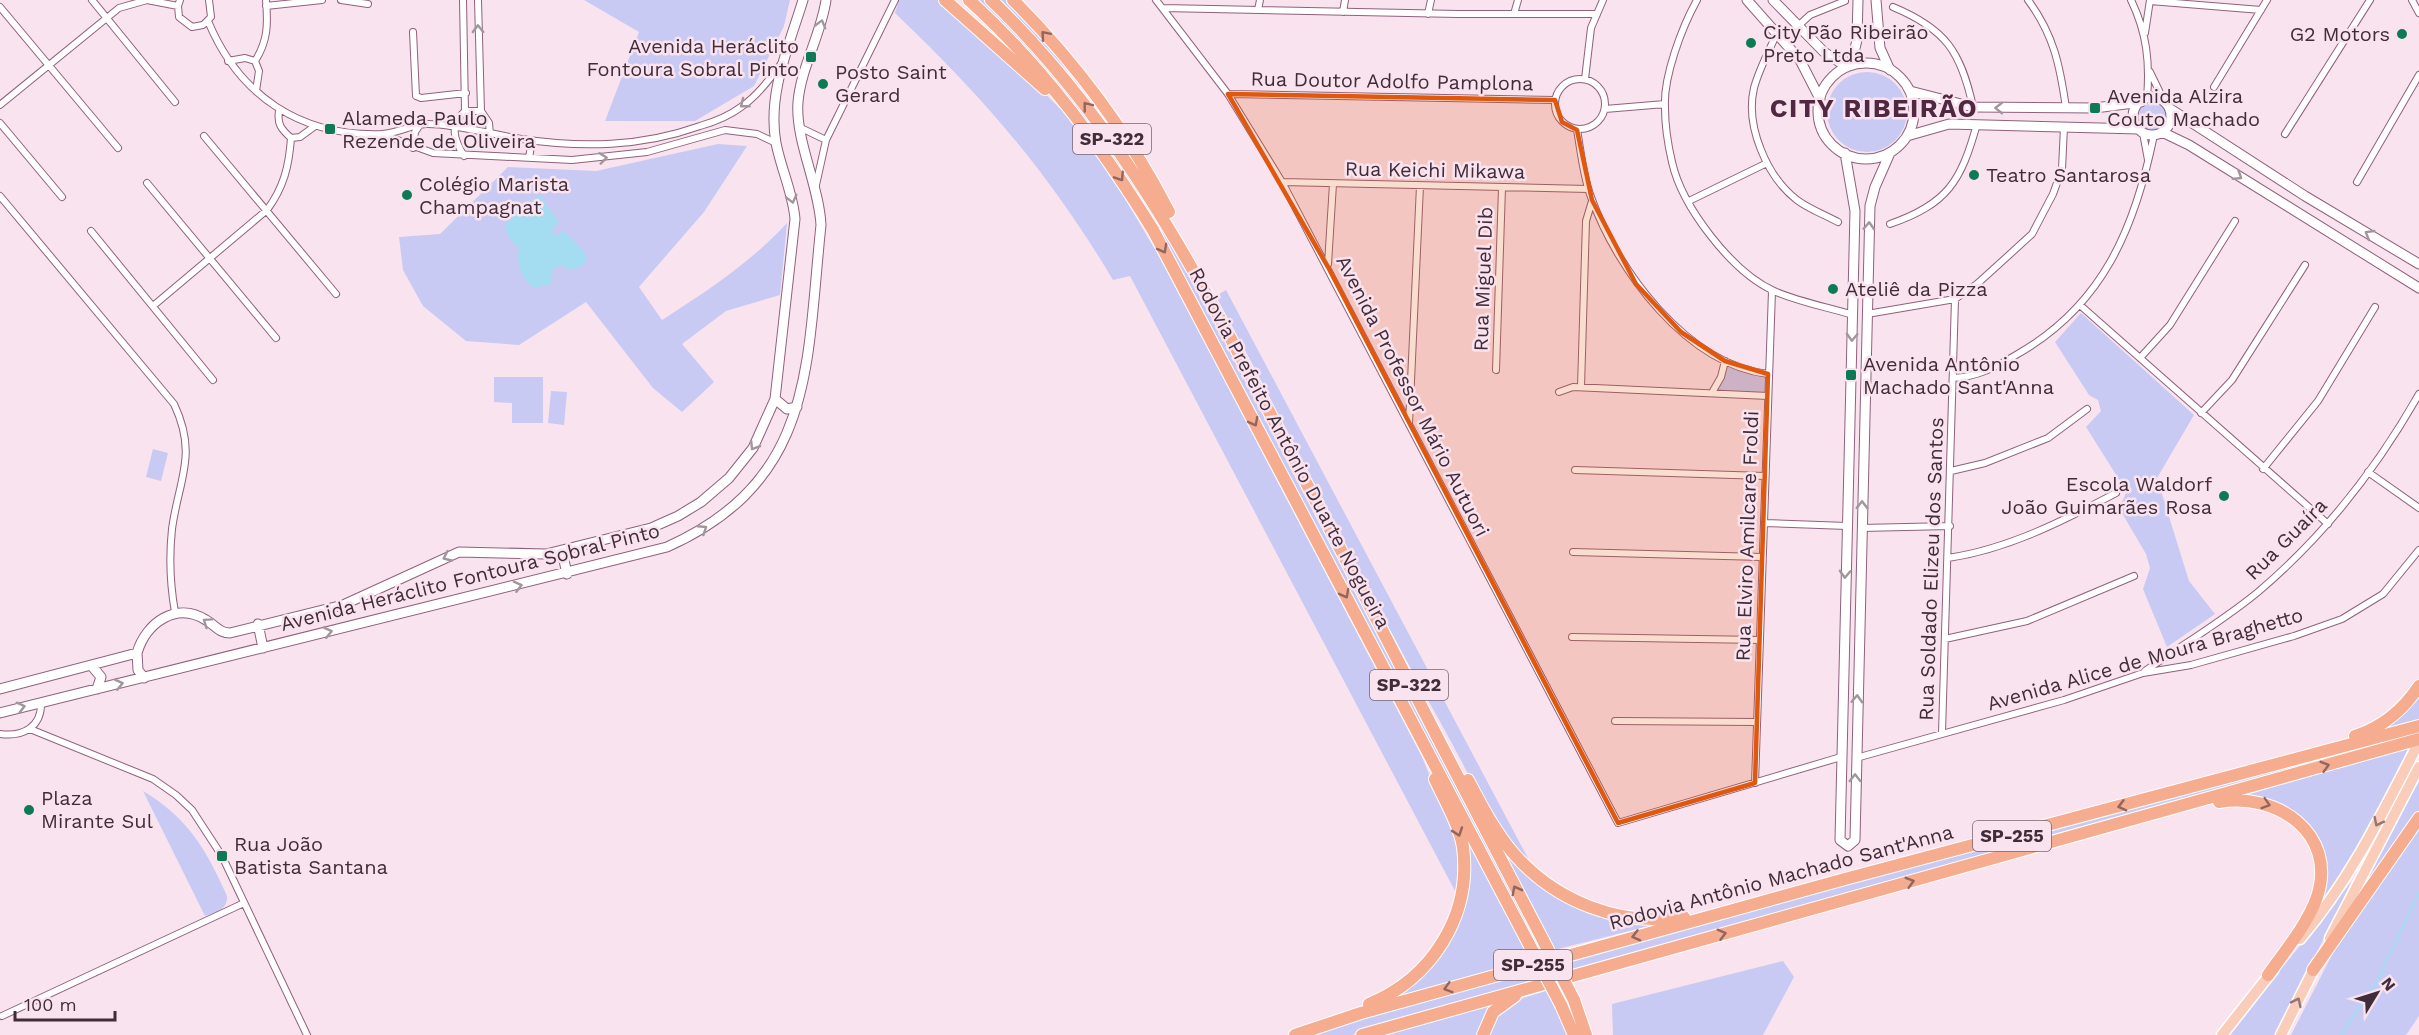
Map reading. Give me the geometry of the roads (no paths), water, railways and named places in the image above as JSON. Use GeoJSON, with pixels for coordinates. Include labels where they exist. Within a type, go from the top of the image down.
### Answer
{"type":"FeatureCollection","features":[{"type":"Feature","properties":{"kind":"highway"},"geometry":{"type":"LineString","coordinates":[[945,0],[1038,82],[1106,156]]}},
{"type":"Feature","properties":{"kind":"highway","name":"Rodovia Prefeito Antônio Duarte Nogueira"},"geometry":{"type":"LineString","coordinates":[[969,0],[1048,81],[1106,156],[1171,263],[1561,1005],[1574,1035]]}},
{"type":"Feature","properties":{"kind":"highway","name":"Rodovia Prefeito Antônio Duarte Nogueira"},"geometry":{"type":"LineString","coordinates":[[991,0],[1059,71],[1118,147],[1141,181],[1208,297],[1574,1000],[1586,1035]]}},
{"type":"Feature","properties":{"kind":"highway"},"geometry":{"type":"LineString","coordinates":[[1013,0],[1067,61],[1123,136],[1163,201],[1208,297]]}},
{"type":"Feature","properties":{"kind":"highway"},"geometry":{"type":"LineString","coordinates":[[1367,600],[1492,823],[1513,853],[1548,884],[1578,902],[1601,911],[1642,918],[1683,917],[1773,898]]}},
{"type":"Feature","properties":{"kind":"highway"},"geometry":{"type":"LineString","coordinates":[[1292,1035],[1381,999],[1408,983],[1436,952],[1449,931],[1458,906],[1463,872],[1460,837],[1391,682]]}},
{"type":"Feature","properties":{"kind":"highway"},"geometry":{"type":"LineString","coordinates":[[2240,774],[2373,729],[2396,714],[2419,686]]}},
{"type":"Feature","properties":{"kind":"highway","name":"Rodovia Antônio Machado Sant'Anna"},"geometry":{"type":"LineString","coordinates":[[1292,1035],[1361,1013],[1773,898],[2419,726]]}},
{"type":"Feature","properties":{"kind":"highway","name":"Rodovia Antônio Machado Sant'Anna"},"geometry":{"type":"LineString","coordinates":[[1362,1035],[2419,741]]}},
{"type":"Feature","properties":{"kind":"highway"},"geometry":{"type":"LineString","coordinates":[[2107,828],[2236,800],[2266,803],[2292,817],[2314,845],[2319,863],[2320,883],[2307,917],[2268,975]]}},
{"type":"Feature","properties":{"kind":"highway"},"geometry":{"type":"LineString","coordinates":[[2313,970],[2419,818]]}},
{"type":"Feature","properties":{"kind":"highway"},"geometry":{"type":"LineString","coordinates":[[1483,1035],[1489,1017],[1497,1008],[1536,985]]}},
{"type":"Feature","properties":{"kind":"main road"},"geometry":{"type":"LineString","coordinates":[[2222,1035],[2342,885],[2375,828],[2419,741]]}},
{"type":"Feature","properties":{"kind":"main road"},"geometry":{"type":"LineString","coordinates":[[2281,1035],[2419,767]]}},
{"type":"Feature","properties":{"kind":"street"},"geometry":{"type":"LineString","coordinates":[[92,0],[175,102]]}},
{"type":"Feature","properties":{"kind":"street"},"geometry":{"type":"LineString","coordinates":[[0,105],[118,8],[147,0],[179,3],[179,17],[187,25],[198,27],[208,21],[212,11],[209,0]]}},
{"type":"Feature","properties":{"kind":"street"},"geometry":{"type":"LineString","coordinates":[[255,61],[264,47],[267,34],[266,3],[322,0]]}},
{"type":"Feature","properties":{"kind":"street"},"geometry":{"type":"LineString","coordinates":[[341,0],[368,4]]}},
{"type":"Feature","properties":{"kind":"street"},"geometry":{"type":"LineString","coordinates":[[463,0],[465,111],[453,128],[455,140],[464,156]]}},
{"type":"Feature","properties":{"kind":"street"},"geometry":{"type":"LineString","coordinates":[[478,0],[481,111],[489,123],[490,134]]}},
{"type":"Feature","properties":{"kind":"street","name":"Avenida Heráclito Fontoura Sobral Pinto"},"geometry":{"type":"LineString","coordinates":[[175,612],[198,616],[223,633],[343,605],[459,552],[546,554],[651,528],[678,516],[701,502],[729,478],[753,448],[775,399],[795,219],[794,206],[776,143],[775,92],[802,0]]}},
{"type":"Feature","properties":{"kind":"street","name":"Avenida Heráclito Fontoura Sobral Pinto"},"geometry":{"type":"LineString","coordinates":[[0,713],[567,574],[667,547],[712,523],[761,480],[788,434],[804,375],[820,225],[816,186],[801,129],[798,102],[826,0]]}},
{"type":"Feature","properties":{"kind":"street","name":"Avenida Professor Mário Autuori"},"geometry":{"type":"LineString","coordinates":[[1156,0],[1228,94],[1282,182],[1618,823],[1755,783]]}},
{"type":"Feature","properties":{"kind":"street"},"geometry":{"type":"LineString","coordinates":[[1258,10],[1260,0]]}},
{"type":"Feature","properties":{"kind":"street"},"geometry":{"type":"LineString","coordinates":[[1343,12],[1344,0]]}},
{"type":"Feature","properties":{"kind":"street"},"geometry":{"type":"LineString","coordinates":[[1428,14],[1431,0]]}},
{"type":"Feature","properties":{"kind":"street"},"geometry":{"type":"LineString","coordinates":[[1514,14],[1518,0]]}},
{"type":"Feature","properties":{"kind":"street"},"geometry":{"type":"LineString","coordinates":[[1585,79],[1591,28],[1603,0]]}},
{"type":"Feature","properties":{"kind":"street"},"geometry":{"type":"LineString","coordinates":[[1697,0],[1676,46],[1665,105],[1672,164],[1689,201],[1700,222],[1718,247],[1748,274],[1772,291],[1853,315]]}},
{"type":"Feature","properties":{"kind":"street"},"geometry":{"type":"LineString","coordinates":[[1773,0],[1824,52],[1849,66]]}},
{"type":"Feature","properties":{"kind":"street"},"geometry":{"type":"LineString","coordinates":[[1849,66],[1856,47],[1858,0]]}},
{"type":"Feature","properties":{"kind":"street"},"geometry":{"type":"LineString","coordinates":[[1876,0],[1880,48],[1890,70],[1910,91],[1973,107],[2095,108],[2157,98],[2305,196],[2419,264]]}},
{"type":"Feature","properties":{"kind":"street"},"geometry":{"type":"LineString","coordinates":[[2028,0],[2039,15],[2059,60],[2066,108]]}},
{"type":"Feature","properties":{"kind":"street"},"geometry":{"type":"LineString","coordinates":[[2131,0],[2145,33]]}},
{"type":"Feature","properties":{"kind":"street"},"geometry":{"type":"LineString","coordinates":[[2149,163],[2141,131],[2134,115],[2144,100],[2149,71],[2145,33],[2150,0],[2261,10]]}},
{"type":"Feature","properties":{"kind":"street"},"geometry":{"type":"LineString","coordinates":[[2214,87],[2267,0]]}},
{"type":"Feature","properties":{"kind":"street"},"geometry":{"type":"LineString","coordinates":[[2286,134],[2370,0]]}},
{"type":"Feature","properties":{"kind":"street"},"geometry":{"type":"LineString","coordinates":[[2412,0],[2419,13]]}},
{"type":"Feature","properties":{"kind":"street"},"geometry":{"type":"LineString","coordinates":[[816,186],[826,140],[894,1]]}},
{"type":"Feature","properties":{"kind":"street"},"geometry":{"type":"LineString","coordinates":[[1750,1],[1800,60],[1820,99]]}},
{"type":"Feature","properties":{"kind":"street"},"geometry":{"type":"LineString","coordinates":[[1798,26],[1810,15],[1845,1]]}},
{"type":"Feature","properties":{"kind":"street"},"geometry":{"type":"LineString","coordinates":[[0,7],[118,148]]}},
{"type":"Feature","properties":{"kind":"street"},"geometry":{"type":"LineString","coordinates":[[1162,8],[1428,14],[1597,14]]}},
{"type":"Feature","properties":{"kind":"street"},"geometry":{"type":"LineString","coordinates":[[1893,8],[1917,17],[1940,34],[1966,73],[1973,107]]}},
{"type":"Feature","properties":{"kind":"street"},"geometry":{"type":"LineString","coordinates":[[208,21],[228,61],[256,91],[279,111],[315,126],[380,134],[397,133],[426,124],[574,145],[645,141],[677,135],[718,120],[741,108],[758,92],[783,61]]}},
{"type":"Feature","properties":{"kind":"street"},"geometry":{"type":"LineString","coordinates":[[413,32],[416,96],[421,98],[466,93]]}},
{"type":"Feature","properties":{"kind":"street"},"geometry":{"type":"LineString","coordinates":[[1777,32],[1757,76],[1752,107],[1756,133],[1767,163],[1797,200],[1838,222]]}},
{"type":"Feature","properties":{"kind":"street"},"geometry":{"type":"LineString","coordinates":[[228,61],[245,58],[255,61]]}},
{"type":"Feature","properties":{"kind":"street"},"geometry":{"type":"LineString","coordinates":[[255,61],[259,71],[256,91]]}},
{"type":"Feature","properties":{"kind":"street"},"geometry":{"type":"LineString","coordinates":[[1890,70],[1874,63],[1849,66],[1829,79],[1820,99],[1818,112],[1823,132],[1835,148],[1862,159],[1890,153]]}},
{"type":"Feature","properties":{"kind":"street"},"geometry":{"type":"LineString","coordinates":[[464,68],[479,68]]}},
{"type":"Feature","properties":{"kind":"street"},"geometry":{"type":"LineString","coordinates":[[1953,378],[1969,377],[2029,348],[2081,306],[2101,279],[2128,231],[2158,134],[2169,124],[2167,105],[2149,71]]}},
{"type":"Feature","properties":{"kind":"street"},"geometry":{"type":"LineString","coordinates":[[2357,182],[2419,75]]}},
{"type":"Feature","properties":{"kind":"street"},"geometry":{"type":"LineString","coordinates":[[1585,79],[1592,82],[1603,93],[1605,109],[1598,122],[1585,129],[1577,130],[1569,127],[1558,116],[1555,100],[1563,86],[1569,81],[1585,79]]}},
{"type":"Feature","properties":{"kind":"street"},"geometry":{"type":"LineString","coordinates":[[1845,153],[1855,211],[1840,801],[1840,840],[1848,846],[1855,840],[1855,758],[1870,206],[1875,187],[1890,153],[1907,136],[1914,114],[1910,91]]}},
{"type":"Feature","properties":{"kind":"street","name":"Rua Doutor Adolfo Pamplona"},"geometry":{"type":"LineString","coordinates":[[1228,94],[1555,100]]}},
{"type":"Feature","properties":{"kind":"street"},"geometry":{"type":"LineString","coordinates":[[1605,109],[1665,105]]}},
{"type":"Feature","properties":{"kind":"street"},"geometry":{"type":"LineString","coordinates":[[2022,127],[2023,108]]}},
{"type":"Feature","properties":{"kind":"street"},"geometry":{"type":"LineString","coordinates":[[279,111],[278,120],[282,129],[291,138],[300,138],[315,126]]}},
{"type":"Feature","properties":{"kind":"street"},"geometry":{"type":"LineString","coordinates":[[465,111],[481,111]]}},
{"type":"Feature","properties":{"kind":"street"},"geometry":{"type":"LineString","coordinates":[[0,123],[62,197]]}},
{"type":"Feature","properties":{"kind":"street"},"geometry":{"type":"LineString","coordinates":[[1907,136],[1949,123],[2141,131],[2158,134],[2189,145],[2419,288]]}},
{"type":"Feature","properties":{"kind":"street"},"geometry":{"type":"LineString","coordinates":[[1890,224],[1916,215],[1944,196],[1957,179],[1977,124]]}},
{"type":"Feature","properties":{"kind":"street"},"geometry":{"type":"LineString","coordinates":[[413,148],[415,132],[420,126]]}},
{"type":"Feature","properties":{"kind":"street"},"geometry":{"type":"LineString","coordinates":[[1867,314],[1955,299],[1977,284],[2032,234],[2053,194],[2062,169],[2064,127]]}},
{"type":"Feature","properties":{"kind":"street"},"geometry":{"type":"LineString","coordinates":[[801,129],[826,140]]}},
{"type":"Feature","properties":{"kind":"street"},"geometry":{"type":"LineString","coordinates":[[380,134],[413,148],[464,156],[572,160],[647,152],[725,130],[757,134],[776,143]]}},
{"type":"Feature","properties":{"kind":"street"},"geometry":{"type":"LineString","coordinates":[[1577,130],[1592,200],[1609,237],[1636,284],[1681,332],[1725,361],[1755,373],[1768,374]]}},
{"type":"Feature","properties":{"kind":"street"},"geometry":{"type":"LineString","coordinates":[[204,136],[336,294]]}},
{"type":"Feature","properties":{"kind":"street"},"geometry":{"type":"LineString","coordinates":[[153,306],[267,210],[278,195],[288,168],[291,138]]}},
{"type":"Feature","properties":{"kind":"street"},"geometry":{"type":"LineString","coordinates":[[530,158],[532,140]]}},
{"type":"Feature","properties":{"kind":"street"},"geometry":{"type":"LineString","coordinates":[[572,160],[574,145]]}},
{"type":"Feature","properties":{"kind":"street"},"geometry":{"type":"LineString","coordinates":[[1689,201],[1767,163]]}},
{"type":"Feature","properties":{"kind":"street","name":"Rua Keichi Mikawa"},"geometry":{"type":"LineString","coordinates":[[1282,182],[1588,189]]}},
{"type":"Feature","properties":{"kind":"street"},"geometry":{"type":"LineString","coordinates":[[147,183],[276,338]]}},
{"type":"Feature","properties":{"kind":"street"},"geometry":{"type":"LineString","coordinates":[[1328,267],[1333,184]]}},
{"type":"Feature","properties":{"kind":"street"},"geometry":{"type":"LineString","coordinates":[[1409,423],[1420,186]]}},
{"type":"Feature","properties":{"kind":"street","name":"Rua Miguel Dib"},"geometry":{"type":"LineString","coordinates":[[1496,370],[1502,188]]}},
{"type":"Feature","properties":{"kind":"street"},"geometry":{"type":"LineString","coordinates":[[0,196],[174,404],[182,422],[187,458],[170,554],[175,612],[159,620],[148,631],[137,653],[138,670],[144,678]]}},
{"type":"Feature","properties":{"kind":"street"},"geometry":{"type":"LineString","coordinates":[[2296,212],[2305,196]]}},
{"type":"Feature","properties":{"kind":"street"},"geometry":{"type":"LineString","coordinates":[[1581,387],[1586,221],[1592,200]]}},
{"type":"Feature","properties":{"kind":"street"},"geometry":{"type":"LineString","coordinates":[[2140,358],[2170,325],[2235,221]]}},
{"type":"Feature","properties":{"kind":"street"},"geometry":{"type":"LineString","coordinates":[[91,231],[213,380]]}},
{"type":"Feature","properties":{"kind":"street"},"geometry":{"type":"LineString","coordinates":[[1854,264],[1868,266]]}},
{"type":"Feature","properties":{"kind":"street"},"geometry":{"type":"LineString","coordinates":[[2201,413],[2232,380],[2305,265]]}},
{"type":"Feature","properties":{"kind":"street","name":"Rua Elviro Amilcare Froldi"},"geometry":{"type":"LineString","coordinates":[[1755,783],[1772,291]]}},
{"type":"Feature","properties":{"kind":"street","name":"Rua Soldado Elizeu dos Santos"},"geometry":{"type":"LineString","coordinates":[[1942,733],[1955,299]]}},
{"type":"Feature","properties":{"kind":"street"},"geometry":{"type":"LineString","coordinates":[[2081,306],[2328,524]]}},
{"type":"Feature","properties":{"kind":"street"},"geometry":{"type":"LineString","coordinates":[[2263,468],[2318,401],[2375,307]]}},
{"type":"Feature","properties":{"kind":"street"},"geometry":{"type":"LineString","coordinates":[[1713,391],[1721,377],[1725,361]]}},
{"type":"Feature","properties":{"kind":"street"},"geometry":{"type":"LineString","coordinates":[[1559,392],[1581,387],[1713,391],[1768,396]]}},
{"type":"Feature","properties":{"kind":"street","name":"Rua Guaíra"},"geometry":{"type":"LineString","coordinates":[[2143,673],[2255,594],[2291,562],[2328,524],[2368,472],[2419,394]]}},
{"type":"Feature","properties":{"kind":"street"},"geometry":{"type":"LineString","coordinates":[[775,399],[787,409],[797,407]]}},
{"type":"Feature","properties":{"kind":"street"},"geometry":{"type":"LineString","coordinates":[[1951,471],[1985,463],[2048,438],[2087,409]]}},
{"type":"Feature","properties":{"kind":"street"},"geometry":{"type":"LineString","coordinates":[[1850,419],[1864,419]]}},
{"type":"Feature","properties":{"kind":"street"},"geometry":{"type":"LineString","coordinates":[[1575,470],[1765,476]]}},
{"type":"Feature","properties":{"kind":"street"},"geometry":{"type":"LineString","coordinates":[[2368,472],[2419,508]]}},
{"type":"Feature","properties":{"kind":"street"},"geometry":{"type":"LineString","coordinates":[[1948,558],[1972,554],[2051,526],[2116,493]]}},
{"type":"Feature","properties":{"kind":"street"},"geometry":{"type":"LineString","coordinates":[[1764,523],[1847,525]]}},
{"type":"Feature","properties":{"kind":"street"},"geometry":{"type":"LineString","coordinates":[[1861,528],[1950,526]]}},
{"type":"Feature","properties":{"kind":"street","name":"Avenida Alice de Moura Braghetto"},"geometry":{"type":"LineString","coordinates":[[1855,758],[2064,700],[2143,673],[2191,665],[2294,636],[2342,619],[2383,594],[2419,550]]}},
{"type":"Feature","properties":{"kind":"street"},"geometry":{"type":"LineString","coordinates":[[562,551],[567,574]]}},
{"type":"Feature","properties":{"kind":"street"},"geometry":{"type":"LineString","coordinates":[[1573,552],[1762,557]]}},
{"type":"Feature","properties":{"kind":"street"},"geometry":{"type":"LineString","coordinates":[[1945,639],[2027,621],[2134,576]]}},
{"type":"Feature","properties":{"kind":"street"},"geometry":{"type":"LineString","coordinates":[[258,624],[263,648]]}},
{"type":"Feature","properties":{"kind":"street"},"geometry":{"type":"LineString","coordinates":[[1572,637],[1760,640]]}},
{"type":"Feature","properties":{"kind":"street"},"geometry":{"type":"LineString","coordinates":[[1843,640],[1858,641]]}},
{"type":"Feature","properties":{"kind":"street"},"geometry":{"type":"LineString","coordinates":[[0,689],[137,653]]}},
{"type":"Feature","properties":{"kind":"street"},"geometry":{"type":"LineString","coordinates":[[91,666],[101,677],[97,689]]}},
{"type":"Feature","properties":{"kind":"street"},"geometry":{"type":"LineString","coordinates":[[0,734],[22,734],[30,729],[38,719],[41,702]]}},
{"type":"Feature","properties":{"kind":"street"},"geometry":{"type":"LineString","coordinates":[[1615,721],[1757,722]]}},
{"type":"Feature","properties":{"kind":"street"},"geometry":{"type":"LineString","coordinates":[[30,729],[153,779],[192,810],[209,833],[307,1035]]}},
{"type":"Feature","properties":{"kind":"street"},"geometry":{"type":"LineString","coordinates":[[1755,783],[1841,757]]}},
{"type":"Feature","properties":{"kind":"street"},"geometry":{"type":"LineString","coordinates":[[1840,801],[1855,802]]}},
{"type":"Feature","properties":{"kind":"street"},"geometry":{"type":"LineString","coordinates":[[2,1016],[244,903]]}},
{"type":"Feature","properties":{"kind":"waterway"},"geometry":{"type":"LineString","coordinates":[[2340,1035],[2375,985],[2419,893]]}},
{"type":"Feature","properties":{"kind":"place","name":"G2 Motors"},"geometry":{"type":"Point","coordinates":[2402,34]}},
{"type":"Feature","properties":{"kind":"place","name":"City Pão Ribeirão Preto Ltda"},"geometry":{"type":"Point","coordinates":[1751,43]}},
{"type":"Feature","properties":{"kind":"place","name":"Avenida Heráclito Fontoura Sobral Pinto"},"geometry":{"type":"Point","coordinates":[811,57]}},
{"type":"Feature","properties":{"kind":"place","name":"Posto Saint Gerard"},"geometry":{"type":"Point","coordinates":[823,84]}},
{"type":"Feature","properties":{"kind":"place","name":"Avenida Alzira Couto Machado"},"geometry":{"type":"Point","coordinates":[2095,108]}},
{"type":"Feature","properties":{"kind":"place","name":"Alameda Paulo Rezende de Oliveira"},"geometry":{"type":"Point","coordinates":[330,129]}},
{"type":"Feature","properties":{"kind":"place","name":"Teatro Santarosa"},"geometry":{"type":"Point","coordinates":[1974,175]}},
{"type":"Feature","properties":{"kind":"place","name":"Colégio Marista Champagnat"},"geometry":{"type":"Point","coordinates":[407,195]}},
{"type":"Feature","properties":{"kind":"place","name":"Ateliê da Pizza"},"geometry":{"type":"Point","coordinates":[1833,289]}},
{"type":"Feature","properties":{"kind":"place","name":"Avenida Antônio Machado Sant'Anna"},"geometry":{"type":"Point","coordinates":[1851,375]}},
{"type":"Feature","properties":{"kind":"place","name":"Escola Waldorf João Guimarães Rosa"},"geometry":{"type":"Point","coordinates":[2224,496]}},
{"type":"Feature","properties":{"kind":"place","name":"Plaza Mirante Sul"},"geometry":{"type":"Point","coordinates":[29,810]}},
{"type":"Feature","properties":{"kind":"place","name":"Rua João Batista Santana"},"geometry":{"type":"Point","coordinates":[222,856]}},
{"type":"Feature","properties":{"kind":"district","name":"CITY RIBEIRÃO"},"geometry":{"type":"Point","coordinates":[1874,108]}}]}
